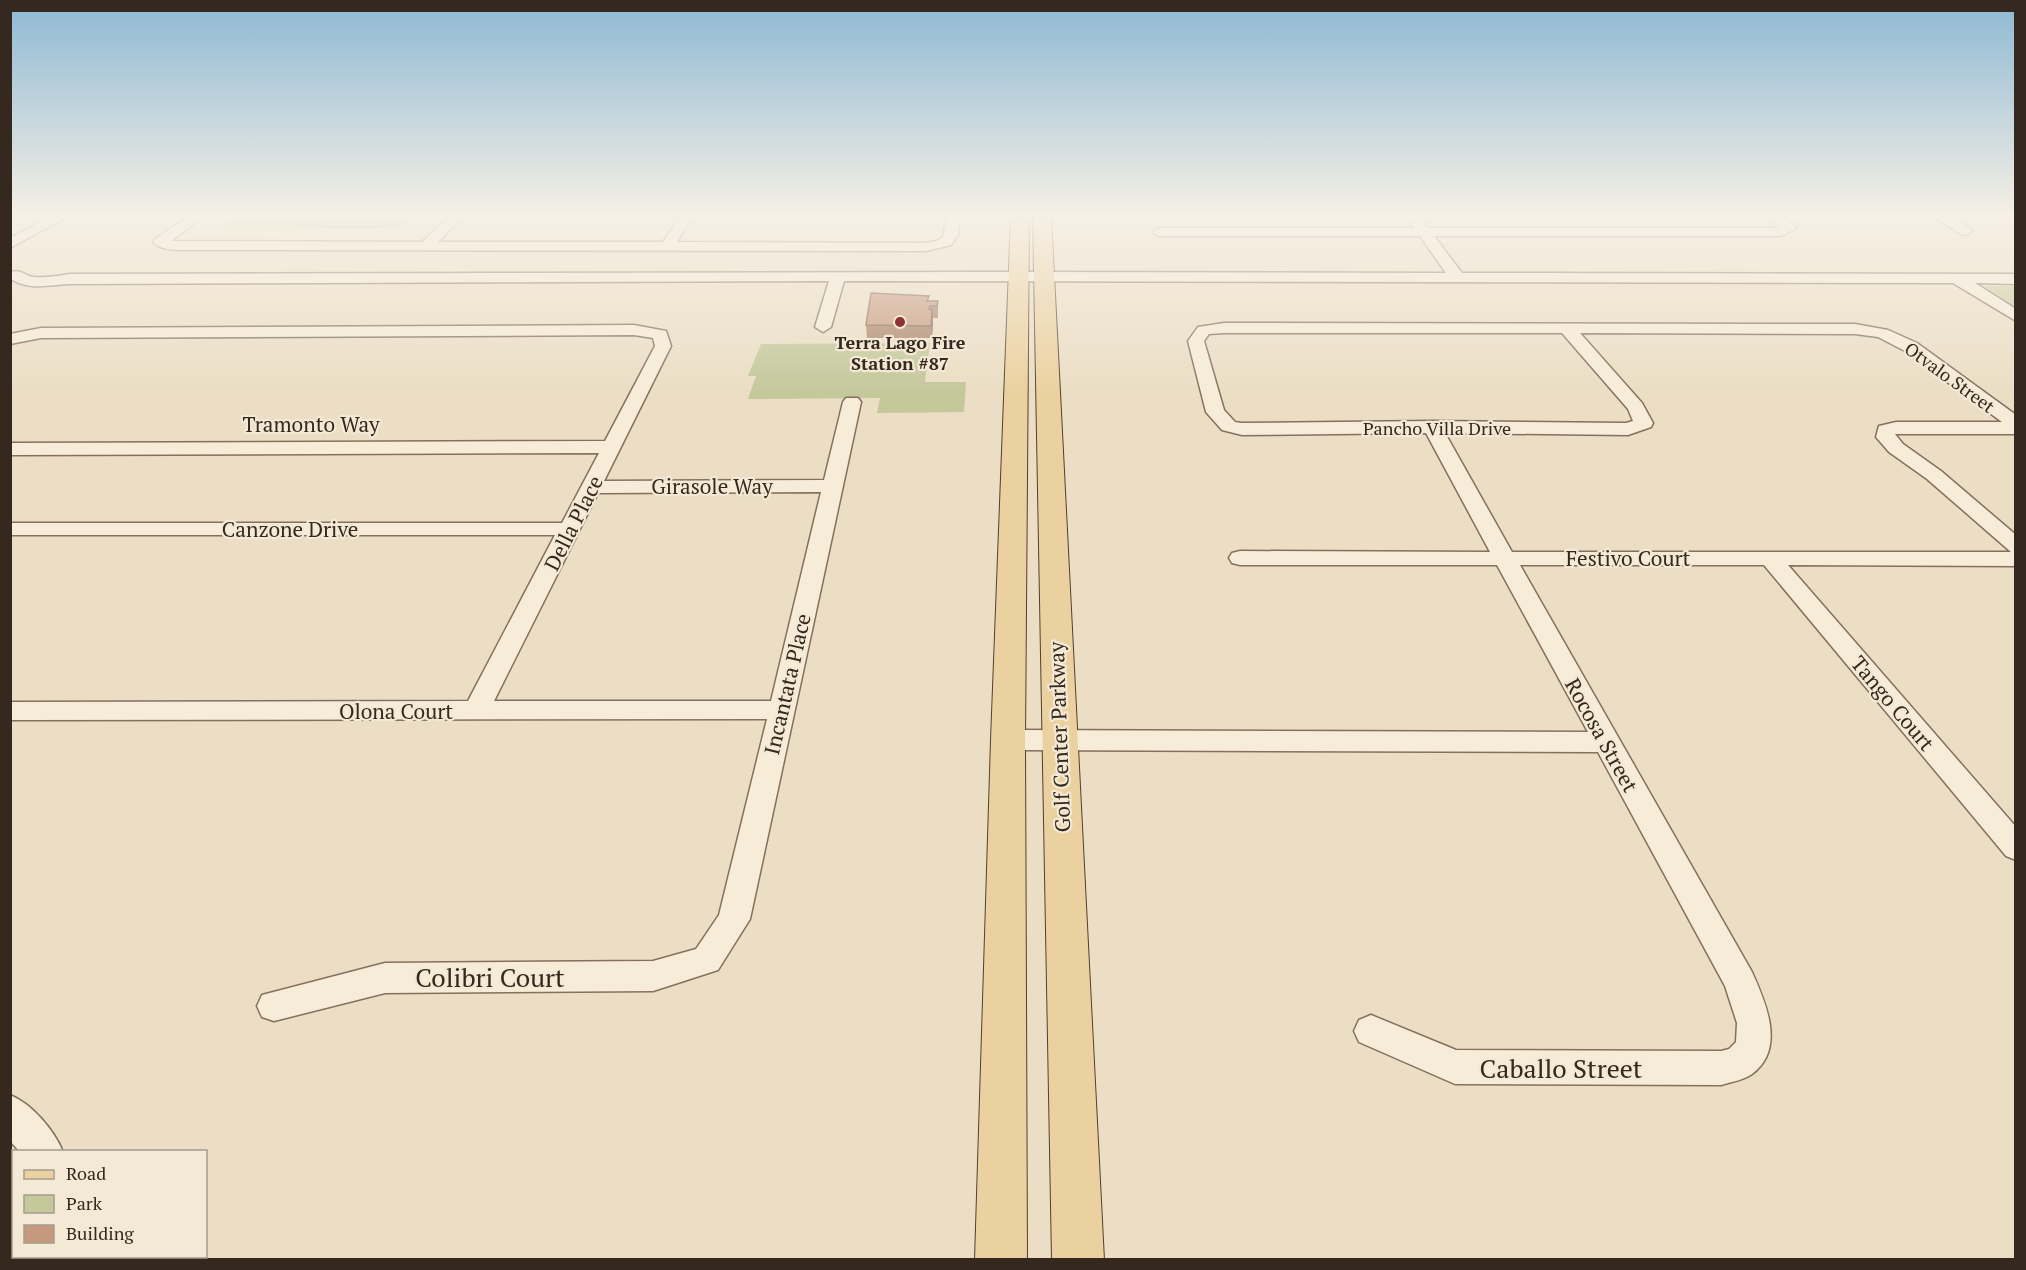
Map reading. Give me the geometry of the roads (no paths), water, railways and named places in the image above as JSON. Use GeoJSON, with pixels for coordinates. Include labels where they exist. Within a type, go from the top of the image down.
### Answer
{"type":"FeatureCollection","features":[{"type":"Feature","properties":{"kind":"main road","name":"Golf Center Parkway"},"geometry":{"type":"LineString","coordinates":[[1001,1260],[1008,740],[1031,276]]}},
{"type":"Feature","properties":{"kind":"main road","name":"Golf Center Parkway"},"geometry":{"type":"LineString","coordinates":[[1031,276],[1048,452],[1078,1260]]}},
{"type":"Feature","properties":{"kind":"street"},"geometry":{"type":"LineString","coordinates":[[13,275],[21,280],[37,281],[69,279],[1031,276],[2016,279]]}},
{"type":"Feature","properties":{"kind":"street"},"geometry":{"type":"LineString","coordinates":[[823,327],[838,277]]}},
{"type":"Feature","properties":{"kind":"street"},"geometry":{"type":"LineString","coordinates":[[1956,279],[2016,316]]}},
{"type":"Feature","properties":{"kind":"street","name":"Otvalo Street"},"geometry":{"type":"LineString","coordinates":[[1229,426],[1215,412],[1196,341],[1204,330],[1224,328],[1855,329],[1882,333],[1911,347],[2016,426]]}},
{"type":"Feature","properties":{"kind":"street","name":"Pancho Villa Drive"},"geometry":{"type":"LineString","coordinates":[[1229,426],[1256,430],[1432,427],[1628,429],[1644,423],[1636,407],[1567,328]]}},
{"type":"Feature","properties":{"kind":"street","name":"Della Place"},"geometry":{"type":"LineString","coordinates":[[10,339],[41,333],[634,330],[660,334],[663,346],[476,711]]}},
{"type":"Feature","properties":{"kind":"street","name":"Incantata Place"},"geometry":{"type":"LineString","coordinates":[[707,960],[734,919],[852,402]]}},
{"type":"Feature","properties":{"kind":"street"},"geometry":{"type":"LineString","coordinates":[[2016,426],[1886,430],[1886,437],[1896,448],[1934,475],[2016,547]]}},
{"type":"Feature","properties":{"kind":"street","name":"Rocosa Street"},"geometry":{"type":"LineString","coordinates":[[1432,427],[1740,982],[1754,1023],[1753,1049]]}},
{"type":"Feature","properties":{"kind":"street","name":"Tramonto Way"},"geometry":{"type":"LineString","coordinates":[[10,449],[612,447]]}},
{"type":"Feature","properties":{"kind":"street","name":"Girasole Way"},"geometry":{"type":"LineString","coordinates":[[591,487],[833,486]]}},
{"type":"Feature","properties":{"kind":"street","name":"Canzone Drive"},"geometry":{"type":"LineString","coordinates":[[10,530],[570,529]]}},
{"type":"Feature","properties":{"kind":"street","name":"Festivo Court"},"geometry":{"type":"LineString","coordinates":[[1240,558],[2016,559]]}},
{"type":"Feature","properties":{"kind":"street","name":"Tango Court"},"geometry":{"type":"LineString","coordinates":[[1770,558],[2016,848]]}},
{"type":"Feature","properties":{"kind":"street","name":"Olona Court"},"geometry":{"type":"LineString","coordinates":[[10,711],[781,710]]}},
{"type":"Feature","properties":{"kind":"street"},"geometry":{"type":"LineString","coordinates":[[1008,740],[1606,742]]}},
{"type":"Feature","properties":{"kind":"street","name":"Colibri Court"},"geometry":{"type":"LineString","coordinates":[[274,1006],[385,978],[653,976],[707,960]]}},
{"type":"Feature","properties":{"kind":"street","name":"Caballo Street"},"geometry":{"type":"LineString","coordinates":[[1371,1031],[1455,1067],[1721,1068],[1739,1063],[1753,1049]]}},
{"type":"Feature","properties":{"kind":"street"},"geometry":{"type":"LineString","coordinates":[[10,1113],[43,1150]]}},
{"type":"Feature","properties":{"kind":"place","name":"Terra Lago Fire Station #87"},"geometry":{"type":"Point","coordinates":[900,322]}}]}
